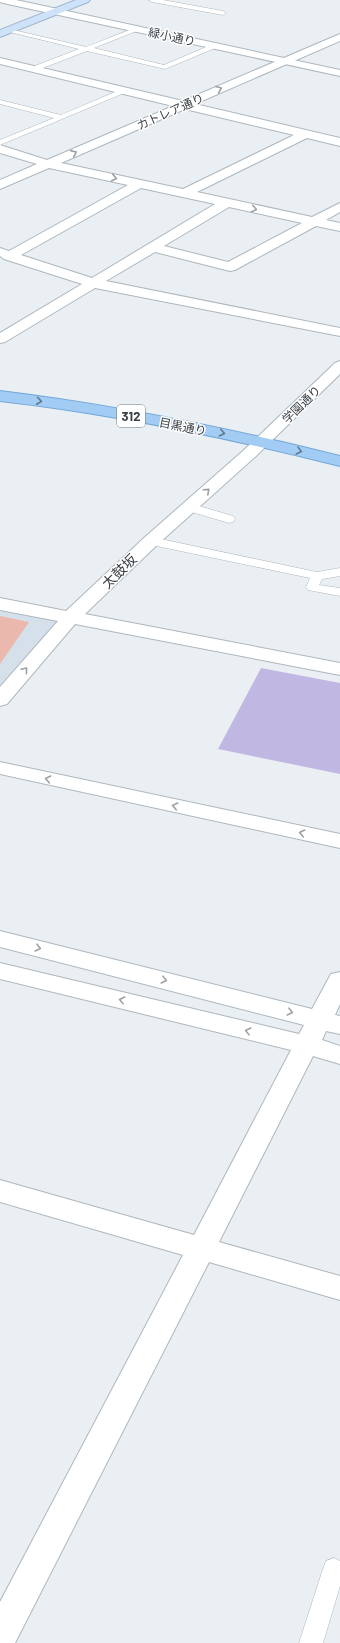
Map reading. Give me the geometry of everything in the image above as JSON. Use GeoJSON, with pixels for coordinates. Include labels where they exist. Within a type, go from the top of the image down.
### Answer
{"type":"FeatureCollection","features":[{"type":"Feature","properties":{"kind":"main road"},"geometry":{"type":"LineString","coordinates":[[4,32],[85,0]]}},
{"type":"Feature","properties":{"kind":"main road","name":"目黒通り"},"geometry":{"type":"LineString","coordinates":[[0,396],[76,406],[255,447],[340,475]]}},
{"type":"Feature","properties":{"kind":"main road","name":"目黒通り"},"geometry":{"type":"LineString","coordinates":[[0,411],[66,419],[149,433],[255,447],[340,461]]}},
{"type":"Feature","properties":{"kind":"street","name":"緑小通り"},"geometry":{"type":"LineString","coordinates":[[3,0],[340,73]]}},
{"type":"Feature","properties":{"kind":"street","name":"カトレア通り"},"geometry":{"type":"LineString","coordinates":[[0,185],[183,104],[340,37]]}},
{"type":"Feature","properties":{"kind":"street"},"geometry":{"type":"LineString","coordinates":[[0,61],[340,142]]}},
{"type":"Feature","properties":{"kind":"street"},"geometry":{"type":"LineString","coordinates":[[184,194],[305,134]]}},
{"type":"Feature","properties":{"kind":"street"},"geometry":{"type":"LineString","coordinates":[[0,149],[48,164],[340,227]]}},
{"type":"Feature","properties":{"kind":"street"},"geometry":{"type":"LineString","coordinates":[[5,254],[140,184]]}},
{"type":"Feature","properties":{"kind":"street"},"geometry":{"type":"LineString","coordinates":[[0,339],[226,203]]}},
{"type":"Feature","properties":{"kind":"street"},"geometry":{"type":"LineString","coordinates":[[152,247],[230,267],[340,207]]}},
{"type":"Feature","properties":{"kind":"street"},"geometry":{"type":"LineString","coordinates":[[5,254],[93,283],[340,332]]}},
{"type":"Feature","properties":{"kind":"street","name":"学園通り"},"geometry":{"type":"LineString","coordinates":[[255,447],[340,366]]}},
{"type":"Feature","properties":{"kind":"street","name":"太鼓坂"},"geometry":{"type":"LineString","coordinates":[[0,700],[70,618],[151,541],[255,447]]}},
{"type":"Feature","properties":{"kind":"street"},"geometry":{"type":"LineString","coordinates":[[0,604],[340,669]]}},
{"type":"Feature","properties":{"kind":"street"},"geometry":{"type":"LineString","coordinates":[[0,768],[340,841]]}},
{"type":"Feature","properties":{"kind":"street"},"geometry":{"type":"LineString","coordinates":[[0,939],[329,1022]]}},
{"type":"Feature","properties":{"kind":"street"},"geometry":{"type":"LineString","coordinates":[[0,971],[306,1045],[340,1055]]}},
{"type":"Feature","properties":{"kind":"street"},"geometry":{"type":"LineString","coordinates":[[0,1637],[306,1045],[329,1022],[340,980]]}},
{"type":"Feature","properties":{"kind":"street"},"geometry":{"type":"LineString","coordinates":[[0,1191],[340,1288]]}},
{"type":"Feature","properties":{"kind":"lane"},"geometry":{"type":"LineString","coordinates":[[152,0],[223,13]]}},
{"type":"Feature","properties":{"kind":"lane"},"geometry":{"type":"LineString","coordinates":[[36,69],[137,29]]}},
{"type":"Feature","properties":{"kind":"lane"},"geometry":{"type":"LineString","coordinates":[[4,32],[165,67],[216,46]]}},
{"type":"Feature","properties":{"kind":"lane"},"geometry":{"type":"LineString","coordinates":[[0,143],[125,91]]}},
{"type":"Feature","properties":{"kind":"lane"},"geometry":{"type":"LineString","coordinates":[[0,102],[61,118]]}},
{"type":"Feature","properties":{"kind":"lane"},"geometry":{"type":"LineString","coordinates":[[189,507],[229,519]]}},
{"type":"Feature","properties":{"kind":"lane"},"geometry":{"type":"LineString","coordinates":[[151,541],[317,576],[340,572]]}},
{"type":"Feature","properties":{"kind":"lane"},"geometry":{"type":"LineString","coordinates":[[317,576],[312,587],[340,592]]}},
{"type":"Feature","properties":{"kind":"lane"},"geometry":{"type":"LineString","coordinates":[[311,1643],[334,1569]]}},
{"type":"Feature","properties":{"kind":"shaded area"},"geometry":{"type":"Polygon","coordinates":[[[0,610],[57,621],[0,686],[0,610]]]}},
{"type":"Feature","properties":{"kind":"shaded area"},"geometry":{"type":"Polygon","coordinates":[[[0,616],[29,622],[0,664],[0,616]]]}},
{"type":"Feature","properties":{"kind":"shaded area"},"geometry":{"type":"Polygon","coordinates":[[[261,668],[340,683],[340,774],[218,749],[261,668]]]}}]}
